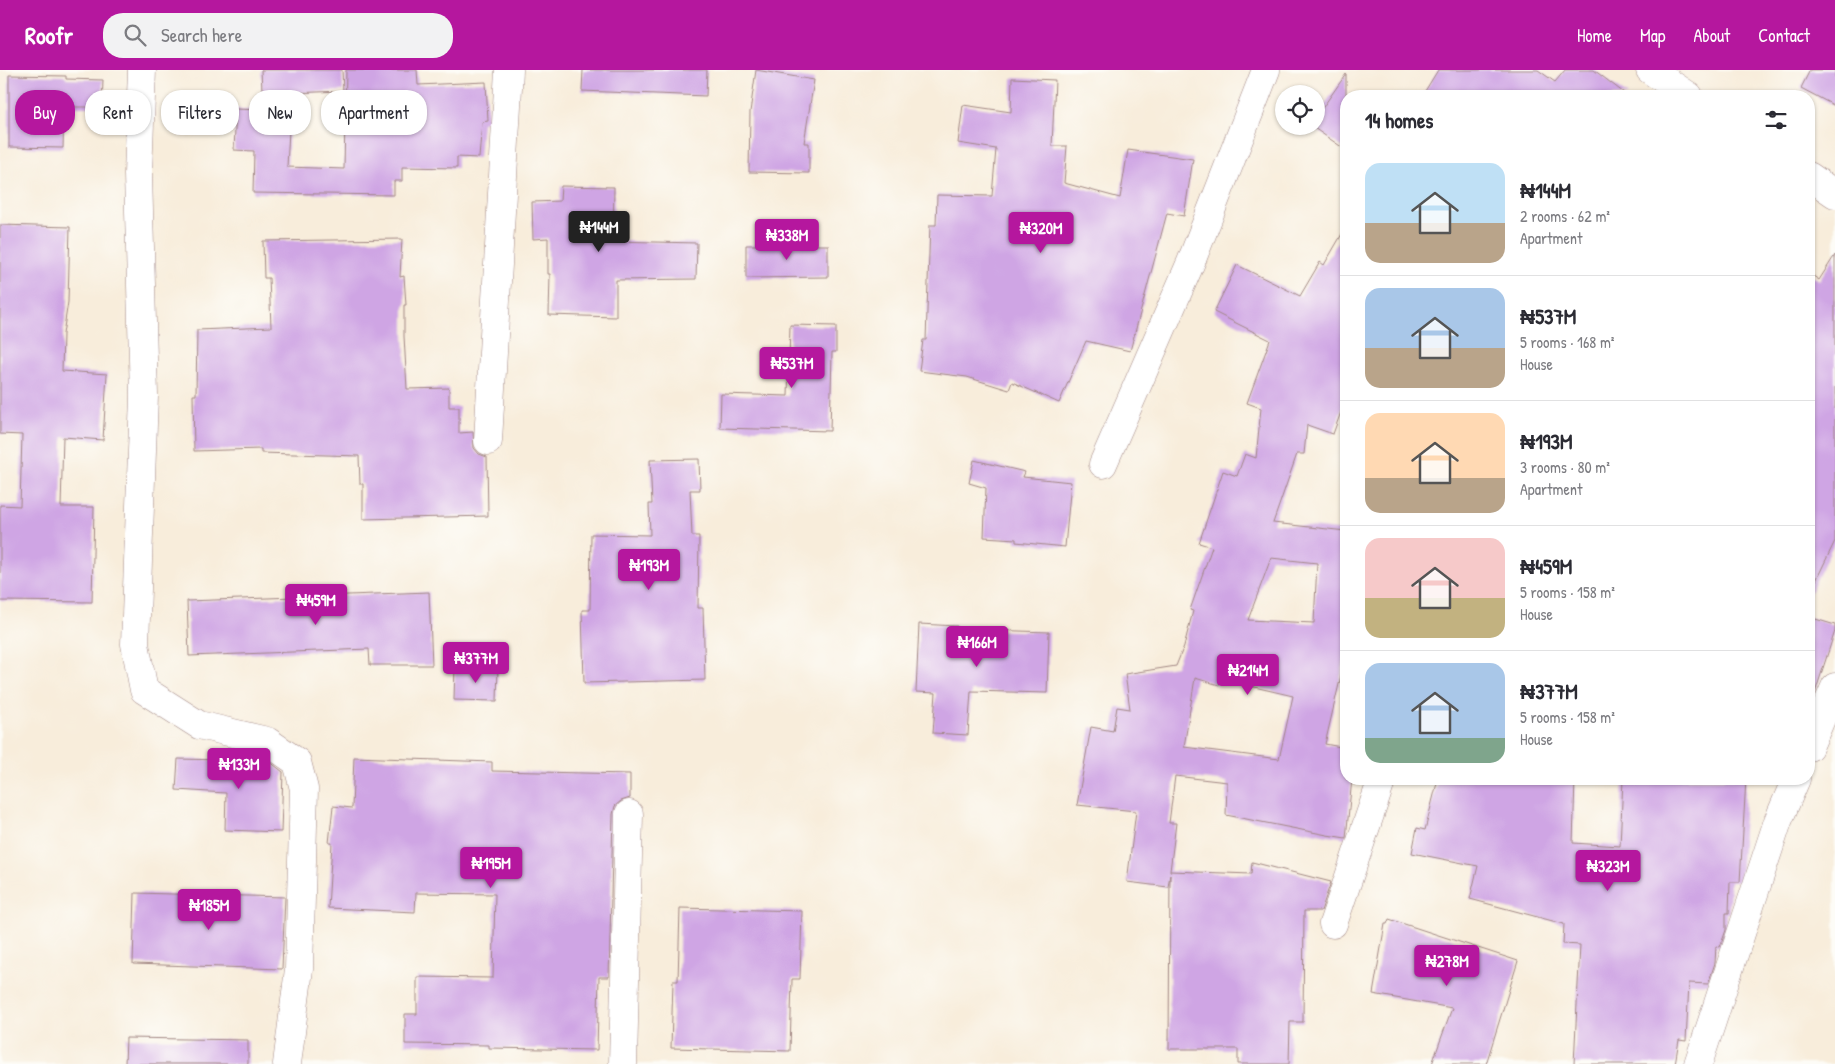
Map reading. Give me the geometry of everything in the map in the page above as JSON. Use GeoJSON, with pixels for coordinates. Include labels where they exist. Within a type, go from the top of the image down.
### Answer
{"type":"FeatureCollection","features":[{"type":"Feature","properties":{"kind":"street"},"geometry":{"type":"LineString","coordinates":[[142,70],[138,174],[144,396],[135,644],[144,690],[199,725],[267,741],[297,762],[304,789],[299,969],[287,1064]]}},
{"type":"Feature","properties":{"kind":"street"},"geometry":{"type":"LineString","coordinates":[[488,441],[509,70]]}},
{"type":"Feature","properties":{"kind":"street"},"geometry":{"type":"LineString","coordinates":[[1103,464],[1191,262],[1266,70]]}},
{"type":"Feature","properties":{"kind":"street"},"geometry":{"type":"LineString","coordinates":[[1650,70],[1680,90]]}},
{"type":"Feature","properties":{"kind":"street"},"geometry":{"type":"LineString","coordinates":[[1815,180],[1835,194]]}},
{"type":"Feature","properties":{"kind":"street"},"geometry":{"type":"LineString","coordinates":[[1815,733],[1835,687]]}},
{"type":"Feature","properties":{"kind":"street"},"geometry":{"type":"LineString","coordinates":[[1333,924],[1380,785]]}},
{"type":"Feature","properties":{"kind":"street"},"geometry":{"type":"LineString","coordinates":[[1698,1064],[1778,821],[1793,785]]}},
{"type":"Feature","properties":{"kind":"street"},"geometry":{"type":"LineString","coordinates":[[623,1064],[628,814]]}},
{"type":"Feature","properties":{"kind":"building"},"geometry":{"type":"Polygon","coordinates":[[[261,70],[342,70],[343,90],[321,90],[321,92],[311,92],[311,90],[262,90],[261,70]]]}},
{"type":"Feature","properties":{"kind":"building"},"geometry":{"type":"Polygon","coordinates":[[[346,70],[417,70],[418,85],[486,82],[488,121],[482,122],[479,158],[457,157],[457,168],[402,167],[402,181],[394,181],[394,195],[253,193],[254,151],[234,150],[235,135],[239,135],[239,109],[249,109],[249,135],[289,135],[287,167],[344,169],[345,135],[427,135],[427,90],[346,90],[346,70]]]}},
{"type":"Feature","properties":{"kind":"building"},"geometry":{"type":"Polygon","coordinates":[[[583,70],[707,70],[706,96],[582,91],[583,70]]]}},
{"type":"Feature","properties":{"kind":"building"},"geometry":{"type":"Polygon","coordinates":[[[756,70],[814,80],[804,143],[809,143],[809,173],[749,172],[750,112],[756,70]]]}},
{"type":"Feature","properties":{"kind":"building"},"geometry":{"type":"Polygon","coordinates":[[[1438,70],[1538,70],[1555,82],[1565,70],[1594,70],[1620,90],[1426,90],[1438,70]]]}},
{"type":"Feature","properties":{"kind":"building"},"geometry":{"type":"Polygon","coordinates":[[[1810,70],[1835,70],[1835,106],[1815,95],[1815,90],[1801,88],[1810,70]]]}},
{"type":"Feature","properties":{"kind":"building"},"geometry":{"type":"Polygon","coordinates":[[[1346,74],[1346,90],[1340,90],[1340,146],[1324,135],[1325,104],[1346,74]]]}},
{"type":"Feature","properties":{"kind":"building"},"geometry":{"type":"Polygon","coordinates":[[[9,75],[66,76],[66,79],[103,80],[103,90],[85,90],[85,107],[75,107],[75,90],[15,90],[15,135],[63,135],[63,148],[9,147],[9,75]]]}},
{"type":"Feature","properties":{"kind":"building"},"geometry":{"type":"Polygon","coordinates":[[[1012,78],[1055,80],[1052,146],[1067,146],[1064,183],[1120,198],[1128,150],[1193,159],[1184,216],[1167,213],[1130,351],[1086,341],[1059,403],[1012,382],[1009,390],[967,377],[919,371],[923,340],[926,340],[930,225],[936,225],[937,195],[992,196],[996,149],[958,143],[963,105],[1011,112],[1012,78]]]}},
{"type":"Feature","properties":{"kind":"building"},"geometry":{"type":"Polygon","coordinates":[[[561,186],[614,187],[613,241],[697,243],[696,279],[616,280],[616,317],[549,315],[550,274],[548,274],[548,238],[533,239],[532,202],[560,201],[561,186]]]}},
{"type":"Feature","properties":{"kind":"building"},"geometry":{"type":"Polygon","coordinates":[[[0,225],[70,227],[68,302],[63,334],[62,371],[107,374],[103,440],[63,437],[61,507],[94,507],[92,602],[0,601],[0,505],[20,506],[22,435],[0,434],[0,225]]]}},
{"type":"Feature","properties":{"kind":"building"},"geometry":{"type":"Polygon","coordinates":[[[1340,237],[1340,415],[1333,434],[1307,425],[1304,454],[1297,454],[1273,523],[1340,530],[1340,680],[1325,744],[1340,747],[1340,785],[1351,785],[1346,838],[1226,815],[1227,782],[1175,776],[1169,823],[1176,823],[1170,871],[1251,874],[1252,862],[1331,882],[1321,911],[1304,911],[1303,1022],[1290,1022],[1289,1064],[1238,1064],[1238,1049],[1169,1049],[1170,874],[1168,887],[1127,882],[1136,811],[1077,805],[1091,727],[1113,731],[1117,707],[1130,709],[1125,674],[1176,666],[1184,646],[1193,611],[1190,610],[1212,547],[1199,543],[1223,471],[1237,476],[1245,454],[1256,458],[1261,408],[1247,403],[1270,340],[1214,312],[1237,265],[1300,296],[1320,262],[1324,265],[1340,237]],[[1271,558],[1248,620],[1314,623],[1317,563],[1271,558]],[[1195,678],[1184,747],[1279,759],[1293,696],[1220,679],[1219,685],[1195,678]]]}},
{"type":"Feature","properties":{"kind":"building"},"geometry":{"type":"Polygon","coordinates":[[[402,239],[400,277],[404,276],[406,305],[404,305],[404,336],[407,389],[449,388],[449,407],[459,407],[459,433],[473,432],[474,448],[479,454],[487,457],[488,516],[363,519],[363,484],[360,484],[359,456],[261,453],[261,449],[194,451],[193,395],[196,395],[197,330],[271,327],[269,278],[264,278],[263,241],[402,239]]]}},
{"type":"Feature","properties":{"kind":"building"},"geometry":{"type":"Polygon","coordinates":[[[746,245],[828,245],[828,277],[746,278],[746,245]]]}},
{"type":"Feature","properties":{"kind":"building"},"geometry":{"type":"Polygon","coordinates":[[[1835,255],[1835,541],[1815,583],[1815,277],[1819,280],[1835,255]]]}},
{"type":"Feature","properties":{"kind":"building"},"geometry":{"type":"Polygon","coordinates":[[[790,325],[836,326],[836,352],[832,352],[830,431],[720,428],[721,394],[788,396],[790,325]]]}},
{"type":"Feature","properties":{"kind":"building"},"geometry":{"type":"Polygon","coordinates":[[[699,459],[700,490],[690,490],[692,536],[699,536],[698,608],[703,608],[705,680],[584,683],[582,610],[590,610],[591,534],[650,535],[649,504],[652,504],[650,460],[699,459]]]}},
{"type":"Feature","properties":{"kind":"building"},"geometry":{"type":"Polygon","coordinates":[[[974,460],[1025,472],[1023,477],[1071,482],[1065,547],[1016,542],[1016,539],[984,537],[986,488],[969,483],[974,460]]]}},
{"type":"Feature","properties":{"kind":"building"},"geometry":{"type":"Polygon","coordinates":[[[429,592],[432,665],[370,665],[369,649],[189,656],[187,601],[429,592]]]}},
{"type":"Feature","properties":{"kind":"building"},"geometry":{"type":"Polygon","coordinates":[[[1815,619],[1835,625],[1835,631],[1815,693],[1815,619]]]}},
{"type":"Feature","properties":{"kind":"building"},"geometry":{"type":"Polygon","coordinates":[[[919,624],[957,626],[957,629],[1049,632],[1047,693],[971,691],[968,735],[933,733],[936,693],[916,692],[919,624]]]}},
{"type":"Feature","properties":{"kind":"building"},"geometry":{"type":"Polygon","coordinates":[[[455,666],[498,667],[497,701],[454,700],[455,666]]]}},
{"type":"Feature","properties":{"kind":"building"},"geometry":{"type":"Polygon","coordinates":[[[354,757],[492,762],[492,771],[630,774],[630,798],[621,801],[615,806],[613,814],[609,977],[599,977],[597,1050],[489,1048],[489,1045],[405,1044],[405,1014],[417,1014],[417,977],[493,978],[495,894],[416,893],[415,912],[328,908],[332,843],[329,843],[333,806],[352,808],[354,757]]]}},
{"type":"Feature","properties":{"kind":"building"},"geometry":{"type":"Polygon","coordinates":[[[178,759],[269,761],[283,772],[281,832],[225,830],[226,793],[176,790],[178,759]]]}},
{"type":"Feature","properties":{"kind":"building"},"geometry":{"type":"Polygon","coordinates":[[[1436,785],[1575,785],[1573,843],[1620,846],[1623,785],[1746,785],[1740,882],[1730,882],[1729,913],[1726,913],[1726,930],[1720,947],[1716,946],[1715,963],[1708,984],[1689,983],[1686,1041],[1679,1040],[1675,1064],[1574,1064],[1580,945],[1563,944],[1564,924],[1470,899],[1478,866],[1412,853],[1417,828],[1425,830],[1436,785]]]}},
{"type":"Feature","properties":{"kind":"building"},"geometry":{"type":"Polygon","coordinates":[[[135,893],[285,897],[282,969],[133,964],[135,893]]]}},
{"type":"Feature","properties":{"kind":"building"},"geometry":{"type":"Polygon","coordinates":[[[680,908],[802,911],[800,979],[792,979],[790,1051],[671,1048],[673,981],[678,981],[680,908]]]}},
{"type":"Feature","properties":{"kind":"building"},"geometry":{"type":"Polygon","coordinates":[[[1389,919],[1518,961],[1486,1064],[1432,1064],[1452,1008],[1373,994],[1385,924],[1387,924],[1389,919]]]}},
{"type":"Feature","properties":{"kind":"building"},"geometry":{"type":"Polygon","coordinates":[[[126,1038],[248,1040],[248,1064],[125,1064],[126,1038]]]}}]}
